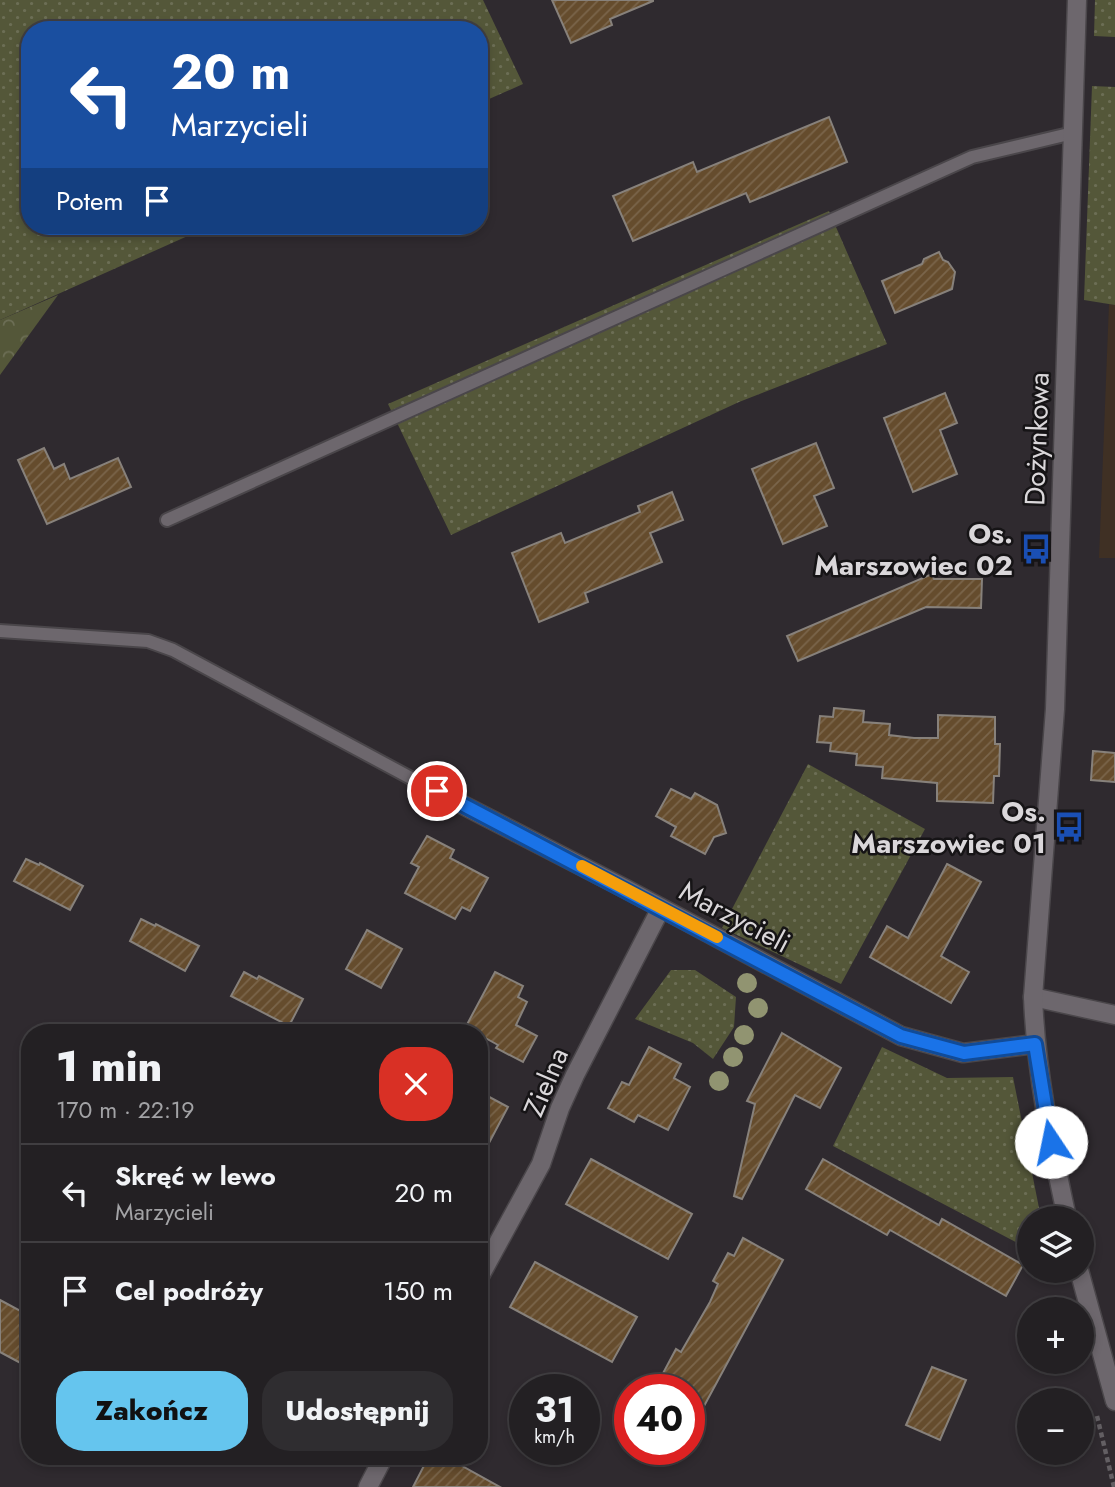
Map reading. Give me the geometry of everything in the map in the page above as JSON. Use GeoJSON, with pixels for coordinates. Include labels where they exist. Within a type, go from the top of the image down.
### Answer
{"type":"FeatureCollection","features":[{"type":"Feature","properties":{"kind":"street","name":"Dożynkowa"},"geometry":{"type":"LineString","coordinates":[[1064,1206],[1045,1116],[1035,1044],[1033,997],[1055,696],[1077,0]]}},
{"type":"Feature","properties":{"kind":"street","name":"Marzycieli"},"geometry":{"type":"LineString","coordinates":[[422,784],[901,1036],[964,1053],[1035,1044]]}},
{"type":"Feature","properties":{"kind":"street","name":"Zielna"},"geometry":{"type":"LineString","coordinates":[[488,1261],[541,1164],[560,1108],[575,1075],[661,908]]}},
{"type":"Feature","properties":{"kind":"street"},"geometry":{"type":"LineString","coordinates":[[1033,997],[1115,1015]]}},
{"type":"Feature","properties":{"kind":"street"},"geometry":{"type":"LineString","coordinates":[[1083,1283],[1113,1381],[1115,1401]]}},
{"type":"Feature","properties":{"kind":"street"},"geometry":{"type":"LineString","coordinates":[[368,1487],[379,1465]]}},
{"type":"Feature","properties":{"kind":"lane"},"geometry":{"type":"LineString","coordinates":[[167,520],[972,157],[1073,133]]}},
{"type":"Feature","properties":{"kind":"lane"},"geometry":{"type":"LineString","coordinates":[[0,631],[148,641],[173,650],[422,784]]}},
{"type":"Feature","properties":{"kind":"shaded area"},"geometry":{"type":"Polygon","coordinates":[[[1109,304],[1115,305],[1115,558],[1099,558],[1109,304]]]}},
{"type":"Feature","properties":{"kind":"green space"},"geometry":{"type":"Polygon","coordinates":[[[0,0],[483,0],[523,84],[488,99],[488,21],[21,21],[21,235],[190,235],[0,320],[0,0]]]}},
{"type":"Feature","properties":{"kind":"green space"},"geometry":{"type":"Polygon","coordinates":[[[1095,0],[1115,0],[1115,37],[1094,36],[1095,0]]]}},
{"type":"Feature","properties":{"kind":"green space"},"geometry":{"type":"Polygon","coordinates":[[[1092,86],[1115,87],[1115,305],[1084,300],[1092,86]]]}},
{"type":"Feature","properties":{"kind":"green space"},"geometry":{"type":"Polygon","coordinates":[[[829,211],[887,344],[739,402],[451,535],[388,404],[829,211]]]}},
{"type":"Feature","properties":{"kind":"green space"},"geometry":{"type":"Polygon","coordinates":[[[58,295],[0,375],[0,320],[58,295]]]}},
{"type":"Feature","properties":{"kind":"green space"},"geometry":{"type":"Polygon","coordinates":[[[808,764],[925,829],[841,984],[722,928],[808,764]]]}},
{"type":"Feature","properties":{"kind":"green space"},"geometry":{"type":"Polygon","coordinates":[[[671,970],[695,970],[736,997],[734,1027],[713,1059],[693,1043],[635,1019],[671,970]]]}},
{"type":"Feature","properties":{"kind":"green space"},"geometry":{"type":"Polygon","coordinates":[[[882,1047],[947,1078],[1013,1077],[1039,1206],[1017,1206],[1017,1243],[833,1146],[882,1047]]]}},
{"type":"Feature","properties":{"kind":"building"},"geometry":{"type":"Polygon","coordinates":[[[552,0],[653,1],[610,19],[612,25],[571,43],[552,0]]]}},
{"type":"Feature","properties":{"kind":"building"},"geometry":{"type":"Polygon","coordinates":[[[829,117],[847,162],[750,202],[746,193],[633,241],[613,196],[693,162],[697,172],[829,117]]]}},
{"type":"Feature","properties":{"kind":"building"},"geometry":{"type":"Polygon","coordinates":[[[939,252],[955,272],[952,289],[895,313],[882,281],[922,264],[924,259],[939,252]]]}},
{"type":"Feature","properties":{"kind":"building"},"geometry":{"type":"Polygon","coordinates":[[[945,393],[957,423],[940,430],[957,474],[913,492],[884,418],[945,393]]]}},
{"type":"Feature","properties":{"kind":"building"},"geometry":{"type":"Polygon","coordinates":[[[816,443],[834,488],[814,496],[827,526],[783,544],[752,469],[816,443]]]}},
{"type":"Feature","properties":{"kind":"building"},"geometry":{"type":"Polygon","coordinates":[[[44,448],[54,469],[64,464],[70,479],[118,458],[131,487],[47,524],[18,460],[44,448]]]}},
{"type":"Feature","properties":{"kind":"building"},"geometry":{"type":"Polygon","coordinates":[[[672,492],[683,520],[650,533],[662,562],[585,593],[588,602],[539,622],[512,553],[561,533],[565,543],[640,512],[638,506],[672,492]]]}},
{"type":"Feature","properties":{"kind":"building"},"geometry":{"type":"Polygon","coordinates":[[[932,574],[934,579],[982,579],[981,608],[926,607],[798,661],[787,636],[932,574]]]}},
{"type":"Feature","properties":{"kind":"building"},"geometry":{"type":"Polygon","coordinates":[[[834,708],[864,711],[863,722],[890,724],[889,735],[914,738],[938,738],[938,715],[995,717],[995,744],[1000,744],[999,776],[994,776],[993,803],[937,801],[937,783],[882,778],[883,767],[856,765],[857,754],[830,751],[831,743],[817,742],[820,716],[833,717],[834,708]]]}},
{"type":"Feature","properties":{"kind":"building"},"geometry":{"type":"Polygon","coordinates":[[[1093,751],[1115,753],[1115,782],[1091,780],[1093,751]]]}},
{"type":"Feature","properties":{"kind":"building"},"geometry":{"type":"Polygon","coordinates":[[[671,789],[691,799],[695,793],[717,805],[726,833],[714,837],[705,854],[671,836],[676,827],[656,816],[671,789]]]}},
{"type":"Feature","properties":{"kind":"building"},"geometry":{"type":"Polygon","coordinates":[[[427,836],[454,850],[450,858],[488,878],[470,911],[462,907],[455,919],[405,893],[419,867],[411,863],[427,836]]]}},
{"type":"Feature","properties":{"kind":"building"},"geometry":{"type":"Polygon","coordinates":[[[26,859],[39,865],[40,863],[83,886],[70,910],[14,881],[26,859]]]}},
{"type":"Feature","properties":{"kind":"building"},"geometry":{"type":"Polygon","coordinates":[[[947,864],[981,882],[941,956],[969,972],[951,1003],[870,957],[887,926],[908,938],[947,864]]]}},
{"type":"Feature","properties":{"kind":"building"},"geometry":{"type":"Polygon","coordinates":[[[141,919],[199,946],[185,971],[130,941],[141,919]]]}},
{"type":"Feature","properties":{"kind":"building"},"geometry":{"type":"Polygon","coordinates":[[[367,930],[402,949],[381,988],[346,969],[367,930]]]}},
{"type":"Feature","properties":{"kind":"building"},"geometry":{"type":"Polygon","coordinates":[[[244,972],[257,979],[259,976],[303,999],[290,1024],[285,1024],[231,996],[244,972]]]}},
{"type":"Feature","properties":{"kind":"building"},"geometry":{"type":"Polygon","coordinates":[[[495,972],[523,986],[518,997],[527,1002],[516,1025],[537,1036],[523,1062],[496,1048],[498,1045],[488,1039],[488,1024],[467,1024],[495,972]]]}},
{"type":"Feature","properties":{"kind":"building"},"geometry":{"type":"Polygon","coordinates":[[[782,1033],[841,1068],[820,1108],[795,1095],[742,1199],[734,1196],[755,1104],[747,1101],[782,1033]]]}},
{"type":"Feature","properties":{"kind":"building"},"geometry":{"type":"Polygon","coordinates":[[[649,1047],[681,1064],[674,1078],[690,1087],[668,1130],[638,1115],[634,1122],[608,1108],[622,1082],[629,1085],[649,1047]]]}},
{"type":"Feature","properties":{"kind":"building"},"geometry":{"type":"Polygon","coordinates":[[[488,1096],[508,1107],[488,1145],[488,1096]]]}},
{"type":"Feature","properties":{"kind":"building"},"geometry":{"type":"Polygon","coordinates":[[[591,1159],[692,1214],[668,1259],[566,1204],[591,1159]]]}},
{"type":"Feature","properties":{"kind":"building"},"geometry":{"type":"Polygon","coordinates":[[[823,1159],[939,1225],[942,1219],[1017,1262],[1017,1276],[1006,1296],[890,1230],[887,1235],[806,1189],[823,1159]]]}},
{"type":"Feature","properties":{"kind":"building"},"geometry":{"type":"Polygon","coordinates":[[[743,1238],[783,1260],[705,1404],[705,1374],[663,1374],[676,1349],[681,1352],[710,1302],[718,1284],[713,1281],[728,1253],[734,1256],[743,1238]]]}},
{"type":"Feature","properties":{"kind":"building"},"geometry":{"type":"Polygon","coordinates":[[[535,1262],[637,1317],[612,1362],[510,1307],[535,1262]]]}},
{"type":"Feature","properties":{"kind":"building"},"geometry":{"type":"Polygon","coordinates":[[[0,1300],[21,1311],[21,1363],[0,1352],[0,1300]]]}},
{"type":"Feature","properties":{"kind":"building"},"geometry":{"type":"Polygon","coordinates":[[[932,1367],[966,1380],[940,1440],[906,1425],[932,1367]]]}},
{"type":"Feature","properties":{"kind":"building"},"geometry":{"type":"Polygon","coordinates":[[[424,1465],[460,1465],[500,1487],[413,1487],[424,1465]]]}},
{"type":"Feature","properties":{"kind":"slow traffic"},"geometry":{"type":"LineString","coordinates":[[582,866],[717,937]]}},
{"type":"Feature","properties":{"kind":"place","name":"Os. Marszowiec 02"},"geometry":{"type":"Point","coordinates":[1036,549]}},
{"type":"Feature","properties":{"kind":"place","name":"Os. Marszowiec 01"},"geometry":{"type":"Point","coordinates":[1069,827]}},
{"type":"Feature","properties":{"kind":"route"},"geometry":{"type":"LineString","coordinates":[[437,791],[901,1036],[964,1053],[1035,1044],[1051,1142]]}}]}
